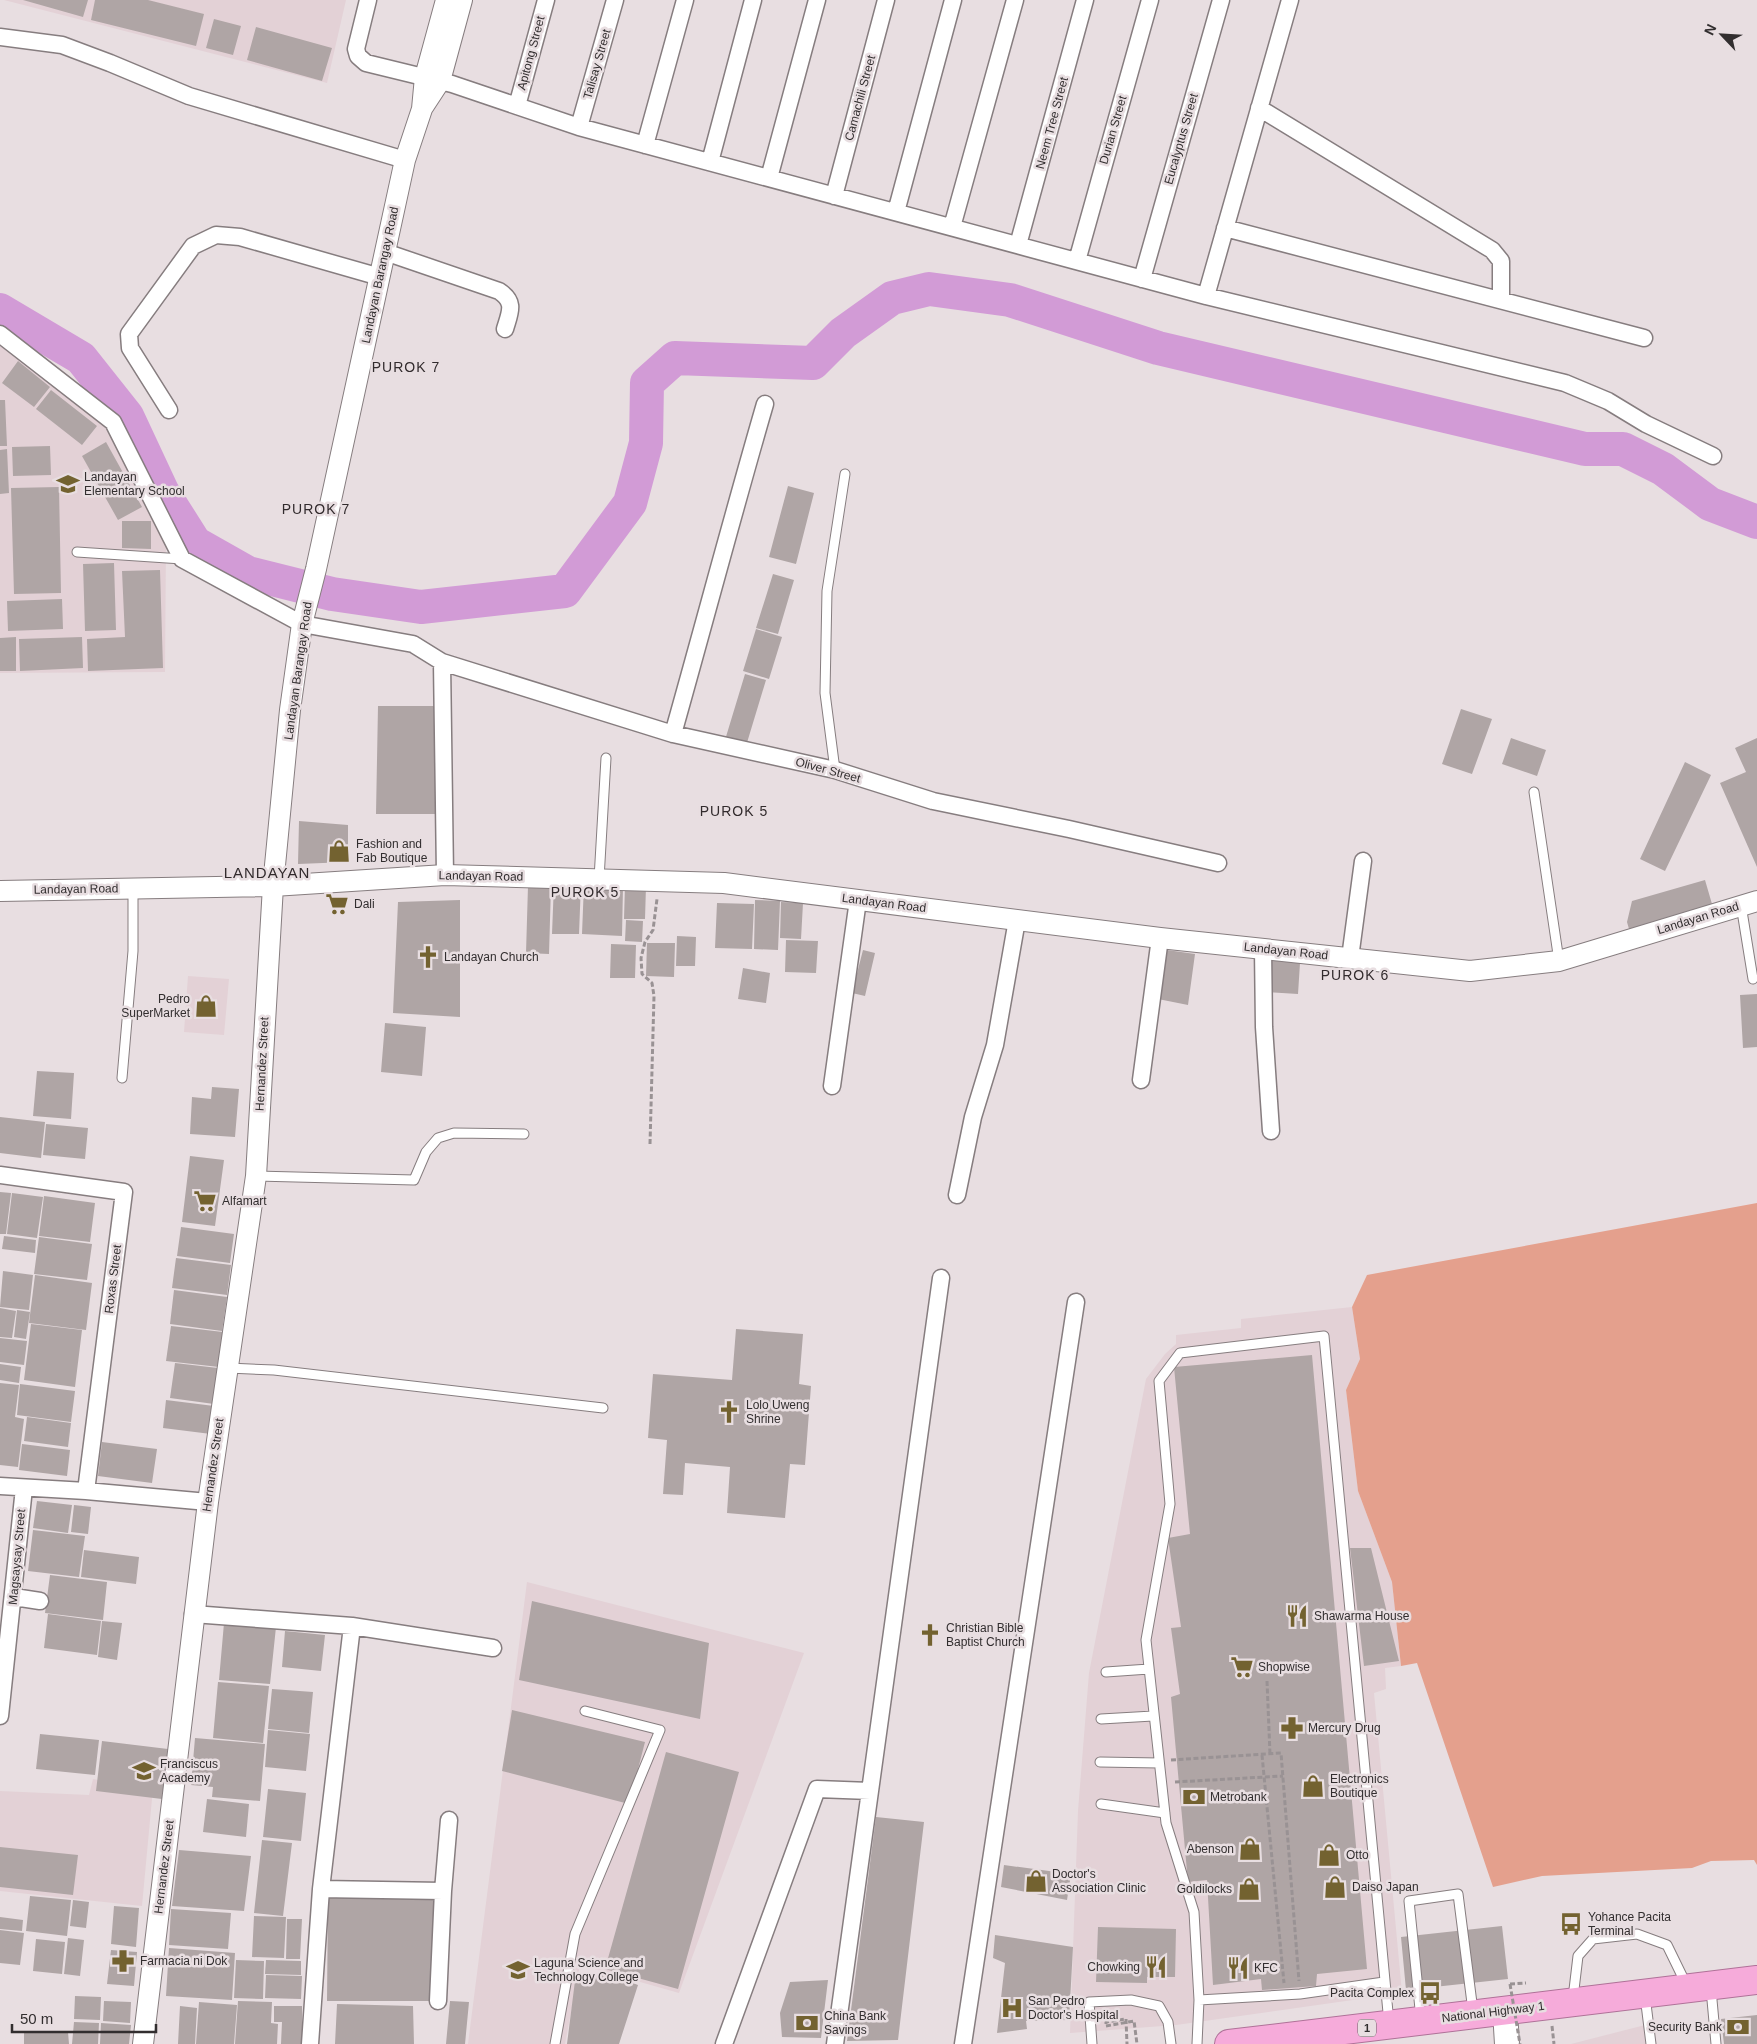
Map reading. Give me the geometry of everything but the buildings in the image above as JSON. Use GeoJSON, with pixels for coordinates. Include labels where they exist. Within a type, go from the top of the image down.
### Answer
{"type":"FeatureCollection","features":[{"type":"Feature","properties":{"kind":"highway","name":"National Highway 1"},"geometry":{"type":"LineString","coordinates":[[1228,2044],[1380,2029],[1572,2002],[1757,1980]]}},
{"type":"Feature","properties":{"kind":"main road"},"geometry":{"type":"LineString","coordinates":[[1505,2011],[1507,2044]]}},
{"type":"Feature","properties":{"kind":"street"},"geometry":{"type":"LineString","coordinates":[[368,0],[356,49],[358,56],[366,62],[433,79],[579,127],[1142,279],[1565,383],[1608,401],[1646,424],[1713,456]]}},
{"type":"Feature","properties":{"kind":"street"},"geometry":{"type":"LineString","coordinates":[[433,79],[446,0]]}},
{"type":"Feature","properties":{"kind":"street"},"geometry":{"type":"LineString","coordinates":[[433,79],[462,0]]}},
{"type":"Feature","properties":{"kind":"street","name":"Apitong Street"},"geometry":{"type":"LineString","coordinates":[[517,106],[546,0]]}},
{"type":"Feature","properties":{"kind":"street","name":"Talisay Street"},"geometry":{"type":"LineString","coordinates":[[579,127],[615,0]]}},
{"type":"Feature","properties":{"kind":"street"},"geometry":{"type":"LineString","coordinates":[[645,145],[685,0]]}},
{"type":"Feature","properties":{"kind":"street"},"geometry":{"type":"LineString","coordinates":[[710,162],[753,0]]}},
{"type":"Feature","properties":{"kind":"street"},"geometry":{"type":"LineString","coordinates":[[769,178],[816,0]]}},
{"type":"Feature","properties":{"kind":"street","name":"Camachili Street"},"geometry":{"type":"LineString","coordinates":[[834,196],[886,0]]}},
{"type":"Feature","properties":{"kind":"street"},"geometry":{"type":"LineString","coordinates":[[896,212],[953,0]]}},
{"type":"Feature","properties":{"kind":"street"},"geometry":{"type":"LineString","coordinates":[[952,227],[1015,0]]}},
{"type":"Feature","properties":{"kind":"street","name":"Neem Tree Street"},"geometry":{"type":"LineString","coordinates":[[1018,245],[1085,0]]}},
{"type":"Feature","properties":{"kind":"street","name":"Durian Street"},"geometry":{"type":"LineString","coordinates":[[1077,261],[1150,0]]}},
{"type":"Feature","properties":{"kind":"street","name":"Eucalyptus Street"},"geometry":{"type":"LineString","coordinates":[[1142,279],[1220,0]]}},
{"type":"Feature","properties":{"kind":"street"},"geometry":{"type":"LineString","coordinates":[[1206,296],[1290,0]]}},
{"type":"Feature","properties":{"kind":"street"},"geometry":{"type":"LineString","coordinates":[[0,37],[62,45],[189,96],[405,160]]}},
{"type":"Feature","properties":{"kind":"street","name":"Landayan Barangay Road"},"geometry":{"type":"LineString","coordinates":[[273,886],[290,710],[302,624],[316,569],[405,160],[433,79]]}},
{"type":"Feature","properties":{"kind":"street"},"geometry":{"type":"LineString","coordinates":[[1259,108],[1492,250],[1501,261],[1501,299]]}},
{"type":"Feature","properties":{"kind":"street"},"geometry":{"type":"LineString","coordinates":[[1225,228],[1644,338]]}},
{"type":"Feature","properties":{"kind":"street"},"geometry":{"type":"LineString","coordinates":[[169,410],[130,348],[129,334],[193,246],[216,235],[240,238],[380,277]]}},
{"type":"Feature","properties":{"kind":"street"},"geometry":{"type":"LineString","coordinates":[[385,252],[498,291],[507,296],[510,303],[510,312],[505,329]]}},
{"type":"Feature","properties":{"kind":"street"},"geometry":{"type":"LineString","coordinates":[[0,334],[113,422],[182,559]]}},
{"type":"Feature","properties":{"kind":"street"},"geometry":{"type":"LineString","coordinates":[[673,734],[712,598],[737,499],[766,404]]}},
{"type":"Feature","properties":{"kind":"street","name":"Oliver Street"},"geometry":{"type":"LineString","coordinates":[[182,559],[302,624],[413,644],[442,662],[673,734],[835,770],[933,801],[1069,829],[1218,863]]}},
{"type":"Feature","properties":{"kind":"street"},"geometry":{"type":"LineString","coordinates":[[442,662],[445,875]]}},
{"type":"Feature","properties":{"kind":"street"},"geometry":{"type":"LineString","coordinates":[[1350,958],[1363,860]]}},
{"type":"Feature","properties":{"kind":"street","name":"Landayan Road"},"geometry":{"type":"LineString","coordinates":[[0,891],[273,886],[445,875],[724,883],[1160,938],[1470,971],[1559,961],[1749,903]]}},
{"type":"Feature","properties":{"kind":"street","name":"Hernandez Street"},"geometry":{"type":"LineString","coordinates":[[143,2044],[193,1614],[256,1176],[273,886]]}},
{"type":"Feature","properties":{"kind":"street"},"geometry":{"type":"LineString","coordinates":[[832,1086],[858,900]]}},
{"type":"Feature","properties":{"kind":"street"},"geometry":{"type":"LineString","coordinates":[[957,1195],[973,1117],[995,1045],[1017,920]]}},
{"type":"Feature","properties":{"kind":"street"},"geometry":{"type":"LineString","coordinates":[[1141,1080],[1160,938]]}},
{"type":"Feature","properties":{"kind":"street"},"geometry":{"type":"LineString","coordinates":[[1262,949],[1271,1131]]}},
{"type":"Feature","properties":{"kind":"street","name":"Roxas Street"},"geometry":{"type":"LineString","coordinates":[[0,1175],[124,1192],[86,1491]]}},
{"type":"Feature","properties":{"kind":"street"},"geometry":{"type":"LineString","coordinates":[[835,2044],[941,1278]]}},
{"type":"Feature","properties":{"kind":"street"},"geometry":{"type":"LineString","coordinates":[[964,2044],[1076,1302]]}},
{"type":"Feature","properties":{"kind":"street"},"geometry":{"type":"LineString","coordinates":[[0,1486],[86,1491],[208,1502]]}},
{"type":"Feature","properties":{"kind":"street","name":"Magsaysay Street"},"geometry":{"type":"LineString","coordinates":[[0,1716],[24,1488]]}},
{"type":"Feature","properties":{"kind":"street"},"geometry":{"type":"LineString","coordinates":[[14,1597],[40,1601]]}},
{"type":"Feature","properties":{"kind":"street"},"geometry":{"type":"LineString","coordinates":[[193,1614],[352,1626],[493,1648]]}},
{"type":"Feature","properties":{"kind":"street"},"geometry":{"type":"LineString","coordinates":[[310,2044],[321,1889],[352,1626]]}},
{"type":"Feature","properties":{"kind":"street"},"geometry":{"type":"LineString","coordinates":[[724,2044],[817,1789],[870,1791]]}},
{"type":"Feature","properties":{"kind":"street"},"geometry":{"type":"LineString","coordinates":[[438,2001],[443,1891],[449,1820]]}},
{"type":"Feature","properties":{"kind":"street"},"geometry":{"type":"LineString","coordinates":[[321,1889],[443,1891]]}},
{"type":"Feature","properties":{"kind":"lane"},"geometry":{"type":"LineString","coordinates":[[835,770],[825,693],[827,591],[845,474]]}},
{"type":"Feature","properties":{"kind":"lane"},"geometry":{"type":"LineString","coordinates":[[77,552],[182,559]]}},
{"type":"Feature","properties":{"kind":"lane"},"geometry":{"type":"LineString","coordinates":[[599,879],[606,758]]}},
{"type":"Feature","properties":{"kind":"lane"},"geometry":{"type":"LineString","coordinates":[[1534,792],[1559,961]]}},
{"type":"Feature","properties":{"kind":"lane"},"geometry":{"type":"LineString","coordinates":[[122,1078],[133,951],[133,888]]}},
{"type":"Feature","properties":{"kind":"lane"},"geometry":{"type":"LineString","coordinates":[[1749,903],[1753,979]]}},
{"type":"Feature","properties":{"kind":"lane"},"geometry":{"type":"LineString","coordinates":[[256,1176],[414,1180],[426,1152],[438,1138],[454,1133],[524,1134]]}},
{"type":"Feature","properties":{"kind":"lane"},"geometry":{"type":"LineString","coordinates":[[1196,2044],[1199,2000],[1194,1912],[1166,1823],[1146,1640],[1170,1504],[1159,1381],[1180,1354],[1324,1336],[1384,1982],[1380,2029]]}},
{"type":"Feature","properties":{"kind":"lane"},"geometry":{"type":"LineString","coordinates":[[228,1368],[274,1370],[603,1408]]}},
{"type":"Feature","properties":{"kind":"lane"},"geometry":{"type":"LineString","coordinates":[[1106,1672],[1149,1669]]}},
{"type":"Feature","properties":{"kind":"lane"},"geometry":{"type":"LineString","coordinates":[[555,2044],[575,1934],[660,1730],[585,1711]]}},
{"type":"Feature","properties":{"kind":"lane"},"geometry":{"type":"LineString","coordinates":[[1101,1719],[1153,1716]]}},
{"type":"Feature","properties":{"kind":"lane"},"geometry":{"type":"LineString","coordinates":[[1100,1762],[1159,1762]]}},
{"type":"Feature","properties":{"kind":"lane"},"geometry":{"type":"LineString","coordinates":[[1101,1804],[1165,1813]]}},
{"type":"Feature","properties":{"kind":"lane"},"geometry":{"type":"LineString","coordinates":[[1422,2022],[1409,1901],[1458,1894],[1473,2015]]}},
{"type":"Feature","properties":{"kind":"lane"},"geometry":{"type":"LineString","coordinates":[[1572,2002],[1578,1956],[1593,1940],[1637,1934],[1668,1945],[1700,1987],[1716,2044]]}},
{"type":"Feature","properties":{"kind":"lane"},"geometry":{"type":"LineString","coordinates":[[1199,2000],[1285,1996],[1384,1982]]}},
{"type":"Feature","properties":{"kind":"lane"},"geometry":{"type":"LineString","coordinates":[[1644,1994],[1650,2044]]}},
{"type":"Feature","properties":{"kind":"lane"},"geometry":{"type":"LineString","coordinates":[[1092,2044],[1090,2002],[1132,2000],[1159,2006],[1168,2022],[1171,2044]]}},
{"type":"Feature","properties":{"kind":"path"},"geometry":{"type":"LineString","coordinates":[[650,1144],[654,996],[652,984],[642,974],[641,958],[645,942],[653,930],[656,916],[658,881]]}},
{"type":"Feature","properties":{"kind":"path"},"geometry":{"type":"LineString","coordinates":[[1268,1681],[1270,1754]]}},
{"type":"Feature","properties":{"kind":"path"},"geometry":{"type":"LineString","coordinates":[[1159,1762],[1281,1753],[1300,1994]]}},
{"type":"Feature","properties":{"kind":"path"},"geometry":{"type":"LineString","coordinates":[[1262,1755],[1285,1996]]}},
{"type":"Feature","properties":{"kind":"path"},"geometry":{"type":"LineString","coordinates":[[1162,1784],[1178,1781],[1283,1776]]}},
{"type":"Feature","properties":{"kind":"path"},"geometry":{"type":"LineString","coordinates":[[1510,1984],[1520,2044]]}},
{"type":"Feature","properties":{"kind":"path"},"geometry":{"type":"LineString","coordinates":[[1127,2044],[1126,2018],[1106,2022],[1106,2026],[1134,2021],[1137,2044]]}},
{"type":"Feature","properties":{"kind":"shaded area"},"geometry":{"type":"Polygon","coordinates":[[[4,0],[346,0],[327,83],[4,0]]]}},
{"type":"Feature","properties":{"kind":"shaded area","name":"Landayan Elementary School"},"geometry":{"type":"Polygon","coordinates":[[[0,344],[105,427],[166,541],[165,672],[0,673],[0,344]]]}},
{"type":"Feature","properties":{"kind":"shaded area","name":"Pedro SuperMarket"},"geometry":{"type":"Polygon","coordinates":[[[188,976],[229,979],[224,1035],[184,1032],[188,976]]]}},
{"type":"Feature","properties":{"kind":"shaded area"},"geometry":{"type":"Polygon","coordinates":[[[1757,1203],[1757,1865],[1754,1860],[1711,1861],[1692,1868],[1542,1876],[1493,1887],[1417,1663],[1401,1666],[1392,1582],[1358,1491],[1346,1390],[1360,1359],[1352,1307],[1367,1275],[1757,1203]]]}},
{"type":"Feature","properties":{"kind":"shaded area","name":"Shopwise"},"geometry":{"type":"Polygon","coordinates":[[[1352,1307],[1360,1359],[1346,1390],[1358,1491],[1392,1582],[1401,1666],[1385,1668],[1386,1689],[1374,1693],[1402,1993],[1176,2025],[1070,2033],[1078,1811],[1089,1673],[1146,1379],[1165,1354],[1176,1344],[1176,1335],[1241,1328],[1241,1319],[1352,1307]]]}},
{"type":"Feature","properties":{"kind":"shaded area"},"geometry":{"type":"Polygon","coordinates":[[[527,1582],[804,1653],[679,1993],[580,1965],[565,2044],[468,2044],[527,1582]]]}},
{"type":"Feature","properties":{"kind":"shaded area"},"geometry":{"type":"Polygon","coordinates":[[[93,1779],[153,1788],[142,1906],[0,1891],[0,1791],[89,1795],[93,1779]]]}},
{"type":"Feature","properties":{"kind":"shaded area"},"geometry":{"type":"Polygon","coordinates":[[[1645,2025],[1646,2044],[1571,2044],[1645,2025]]]}},
{"type":"Feature","properties":{"kind":"waterway"},"geometry":{"type":"LineString","coordinates":[[0,310],[81,358],[127,416],[162,491],[195,543],[248,573],[332,594],[421,607],[565,591],[630,503],[646,443],[647,383],[675,358],[813,363],[843,333],[892,298],[929,289],[1010,300],[1158,348],[1585,449],[1623,449],[1663,469],[1710,504],[1757,522]]}},
{"type":"Feature","properties":{"kind":"place","name":"Landayan Elementary School"},"geometry":{"type":"Point","coordinates":[68,484]}},
{"type":"Feature","properties":{"kind":"place","name":"Fashion and Fab Boutique"},"geometry":{"type":"Point","coordinates":[339,851]}},
{"type":"Feature","properties":{"kind":"place","name":"Dali"},"geometry":{"type":"Point","coordinates":[337,904]}},
{"type":"Feature","properties":{"kind":"place","name":"Landayan Church"},"geometry":{"type":"Point","coordinates":[428,957]}},
{"type":"Feature","properties":{"kind":"place","name":"Pedro SuperMarket"},"geometry":{"type":"Point","coordinates":[206,1006]}},
{"type":"Feature","properties":{"kind":"place","name":"Alfamart"},"geometry":{"type":"Point","coordinates":[205,1201]}},
{"type":"Feature","properties":{"kind":"place","name":"Lolo Uweng Shrine"},"geometry":{"type":"Point","coordinates":[729,1412]}},
{"type":"Feature","properties":{"kind":"place","name":"Shawarma House"},"geometry":{"type":"Point","coordinates":[1297,1616]}},
{"type":"Feature","properties":{"kind":"place","name":"Christian Bible Baptist Church"},"geometry":{"type":"Point","coordinates":[930,1635]}},
{"type":"Feature","properties":{"kind":"place","name":"Shopwise"},"geometry":{"type":"Point","coordinates":[1242,1667]}},
{"type":"Feature","properties":{"kind":"place","name":"Mercury Drug"},"geometry":{"type":"Point","coordinates":[1292,1728]}},
{"type":"Feature","properties":{"kind":"place","name":"Franciscus Academy"},"geometry":{"type":"Point","coordinates":[144,1771]}},
{"type":"Feature","properties":{"kind":"place","name":"Electronics Boutique"},"geometry":{"type":"Point","coordinates":[1313,1786]}},
{"type":"Feature","properties":{"kind":"place","name":"Metrobank"},"geometry":{"type":"Point","coordinates":[1194,1797]}},
{"type":"Feature","properties":{"kind":"place","name":"Abenson"},"geometry":{"type":"Point","coordinates":[1250,1849]}},
{"type":"Feature","properties":{"kind":"place","name":"Otto"},"geometry":{"type":"Point","coordinates":[1329,1855]}},
{"type":"Feature","properties":{"kind":"place","name":"Doctor's Association Clinic"},"geometry":{"type":"Point","coordinates":[1036,1881]}},
{"type":"Feature","properties":{"kind":"place","name":"Daiso Japan"},"geometry":{"type":"Point","coordinates":[1335,1887]}},
{"type":"Feature","properties":{"kind":"place","name":"Goldilocks"},"geometry":{"type":"Point","coordinates":[1249,1889]}},
{"type":"Feature","properties":{"kind":"place","name":"Yohance Pacita Terminal"},"geometry":{"type":"Point","coordinates":[1571,1924]}},
{"type":"Feature","properties":{"kind":"place","name":"Farmacia ni Dok"},"geometry":{"type":"Point","coordinates":[123,1961]}},
{"type":"Feature","properties":{"kind":"place","name":"Chowking"},"geometry":{"type":"Point","coordinates":[1156,1967]}},
{"type":"Feature","properties":{"kind":"place","name":"KFC"},"geometry":{"type":"Point","coordinates":[1238,1968]}},
{"type":"Feature","properties":{"kind":"place","name":"Laguna Science and Technology College"},"geometry":{"type":"Point","coordinates":[518,1970]}},
{"type":"Feature","properties":{"kind":"place","name":"Pacita Complex"},"geometry":{"type":"Point","coordinates":[1430,1993]}},
{"type":"Feature","properties":{"kind":"place","name":"San Pedro Doctor's Hospital"},"geometry":{"type":"Point","coordinates":[1012,2008]}},
{"type":"Feature","properties":{"kind":"place","name":"China Bank Savings"},"geometry":{"type":"Point","coordinates":[807,2023]}},
{"type":"Feature","properties":{"kind":"place","name":"Security Bank"},"geometry":{"type":"Point","coordinates":[1738,2027]}},
{"type":"Feature","properties":{"kind":"district","name":"PUROK 7"},"geometry":{"type":"Point","coordinates":[406,367]}},
{"type":"Feature","properties":{"kind":"district","name":"PUROK 7"},"geometry":{"type":"Point","coordinates":[316,509]}},
{"type":"Feature","properties":{"kind":"district","name":"PUROK 5"},"geometry":{"type":"Point","coordinates":[734,811]}},
{"type":"Feature","properties":{"kind":"district","name":"LANDAYAN"},"geometry":{"type":"Point","coordinates":[267,873]}},
{"type":"Feature","properties":{"kind":"district","name":"PUROK 5"},"geometry":{"type":"Point","coordinates":[585,892]}},
{"type":"Feature","properties":{"kind":"district","name":"PUROK 6"},"geometry":{"type":"Point","coordinates":[1355,975]}}]}
